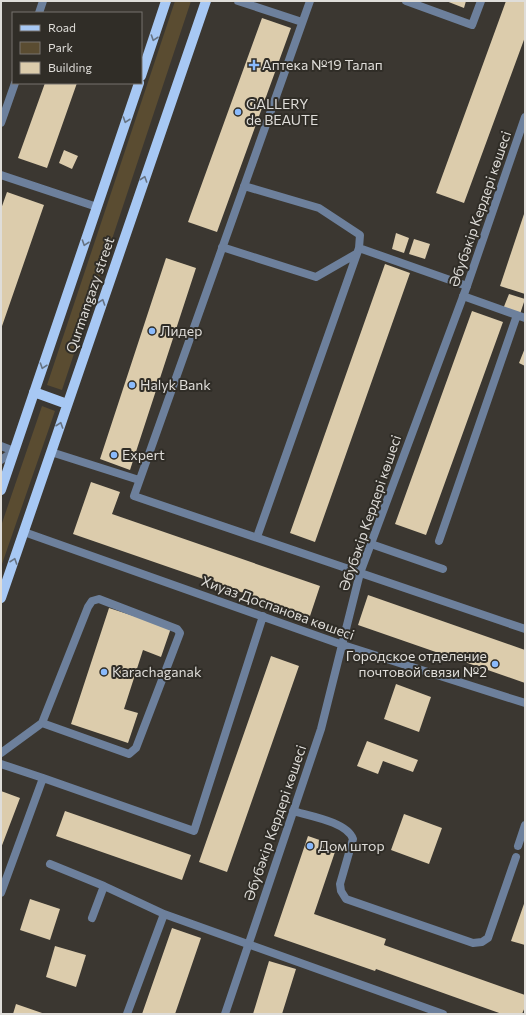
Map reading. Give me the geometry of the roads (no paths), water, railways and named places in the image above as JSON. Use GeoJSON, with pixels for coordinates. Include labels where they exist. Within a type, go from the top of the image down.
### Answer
{"type":"FeatureCollection","features":[{"type":"Feature","properties":{"kind":"main road"},"geometry":{"type":"LineString","coordinates":[[142,73],[166,1]]}},
{"type":"Feature","properties":{"kind":"main road","name":"Qurmangazy street"},"geometry":{"type":"LineString","coordinates":[[1,598],[206,1]]}},
{"type":"Feature","properties":{"kind":"main road","name":"Qurmangazy street"},"geometry":{"type":"LineString","coordinates":[[1,490],[139,84]]}},
{"type":"Feature","properties":{"kind":"main road"},"geometry":{"type":"LineString","coordinates":[[34,392],[67,404]]}},
{"type":"Feature","properties":{"kind":"street"},"geometry":{"type":"LineString","coordinates":[[39,12],[43,1]]}},
{"type":"Feature","properties":{"kind":"street"},"geometry":{"type":"LineString","coordinates":[[238,1],[302,22]]}},
{"type":"Feature","properties":{"kind":"street"},"geometry":{"type":"LineString","coordinates":[[310,1],[134,496],[525,629]]}},
{"type":"Feature","properties":{"kind":"street"},"geometry":{"type":"LineString","coordinates":[[406,1],[472,25],[481,1]]}},
{"type":"Feature","properties":{"kind":"street"},"geometry":{"type":"LineString","coordinates":[[1,123],[15,84]]}},
{"type":"Feature","properties":{"kind":"street","name":"Әбубәкір Кердері көшесі"},"geometry":{"type":"LineString","coordinates":[[225,1014],[247,943],[321,730],[360,572],[467,286],[525,117]]}},
{"type":"Feature","properties":{"kind":"street"},"geometry":{"type":"LineString","coordinates":[[1,175],[97,207]]}},
{"type":"Feature","properties":{"kind":"street"},"geometry":{"type":"LineString","coordinates":[[244,186],[319,208],[360,235],[358,251],[257,537]]}},
{"type":"Feature","properties":{"kind":"street"},"geometry":{"type":"LineString","coordinates":[[222,248],[316,277],[358,251],[467,286]]}},
{"type":"Feature","properties":{"kind":"street"},"geometry":{"type":"LineString","coordinates":[[439,541],[521,317],[463,296]]}},
{"type":"Feature","properties":{"kind":"street"},"geometry":{"type":"LineString","coordinates":[[1,446],[14,450]]}},
{"type":"Feature","properties":{"kind":"street"},"geometry":{"type":"LineString","coordinates":[[1,460],[14,450]]}},
{"type":"Feature","properties":{"kind":"street"},"geometry":{"type":"LineString","coordinates":[[51,452],[140,480]]}},
{"type":"Feature","properties":{"kind":"street","name":"Хиуаз Доспанова көшесі"},"geometry":{"type":"LineString","coordinates":[[24,532],[343,645],[525,703]]}},
{"type":"Feature","properties":{"kind":"street"},"geometry":{"type":"LineString","coordinates":[[371,544],[442,569]]}},
{"type":"Feature","properties":{"kind":"street"},"geometry":{"type":"LineString","coordinates":[[1,753],[42,723],[88,607],[92,601],[99,599],[177,629],[180,633],[136,748],[129,754],[42,723]]}},
{"type":"Feature","properties":{"kind":"street"},"geometry":{"type":"LineString","coordinates":[[1,764],[194,831],[263,616]]}},
{"type":"Feature","properties":{"kind":"street"},"geometry":{"type":"LineString","coordinates":[[1,893],[44,778]]}},
{"type":"Feature","properties":{"kind":"street"},"geometry":{"type":"LineString","coordinates":[[293,811],[343,827],[351,834],[353,839],[340,884],[341,891],[346,899],[473,943],[482,942],[488,938],[516,857]]}},
{"type":"Feature","properties":{"kind":"street"},"geometry":{"type":"LineString","coordinates":[[518,846],[525,825]]}},
{"type":"Feature","properties":{"kind":"street"},"geometry":{"type":"LineString","coordinates":[[50,864],[104,886],[164,914],[443,1014]]}},
{"type":"Feature","properties":{"kind":"street"},"geometry":{"type":"LineString","coordinates":[[92,918],[104,886]]}},
{"type":"Feature","properties":{"kind":"street"},"geometry":{"type":"LineString","coordinates":[[127,1014],[164,914]]}},
{"type":"Feature","properties":{"kind":"place","name":"Аптека №19 Талап"},"geometry":{"type":"Point","coordinates":[254,65]}},
{"type":"Feature","properties":{"kind":"place","name":"GALLERY de BEAUTE"},"geometry":{"type":"Point","coordinates":[238,112]}},
{"type":"Feature","properties":{"kind":"place","name":"Лидер"},"geometry":{"type":"Point","coordinates":[152,331]}},
{"type":"Feature","properties":{"kind":"place","name":"Halyk Bank"},"geometry":{"type":"Point","coordinates":[132,385]}},
{"type":"Feature","properties":{"kind":"place","name":"Expert"},"geometry":{"type":"Point","coordinates":[114,455]}},
{"type":"Feature","properties":{"kind":"place","name":"Городское отделение почтовой связи №2"},"geometry":{"type":"Point","coordinates":[495,664]}},
{"type":"Feature","properties":{"kind":"place","name":"Karachaganak"},"geometry":{"type":"Point","coordinates":[104,672]}},
{"type":"Feature","properties":{"kind":"place","name":"Дом штор"},"geometry":{"type":"Point","coordinates":[310,846]}}]}
